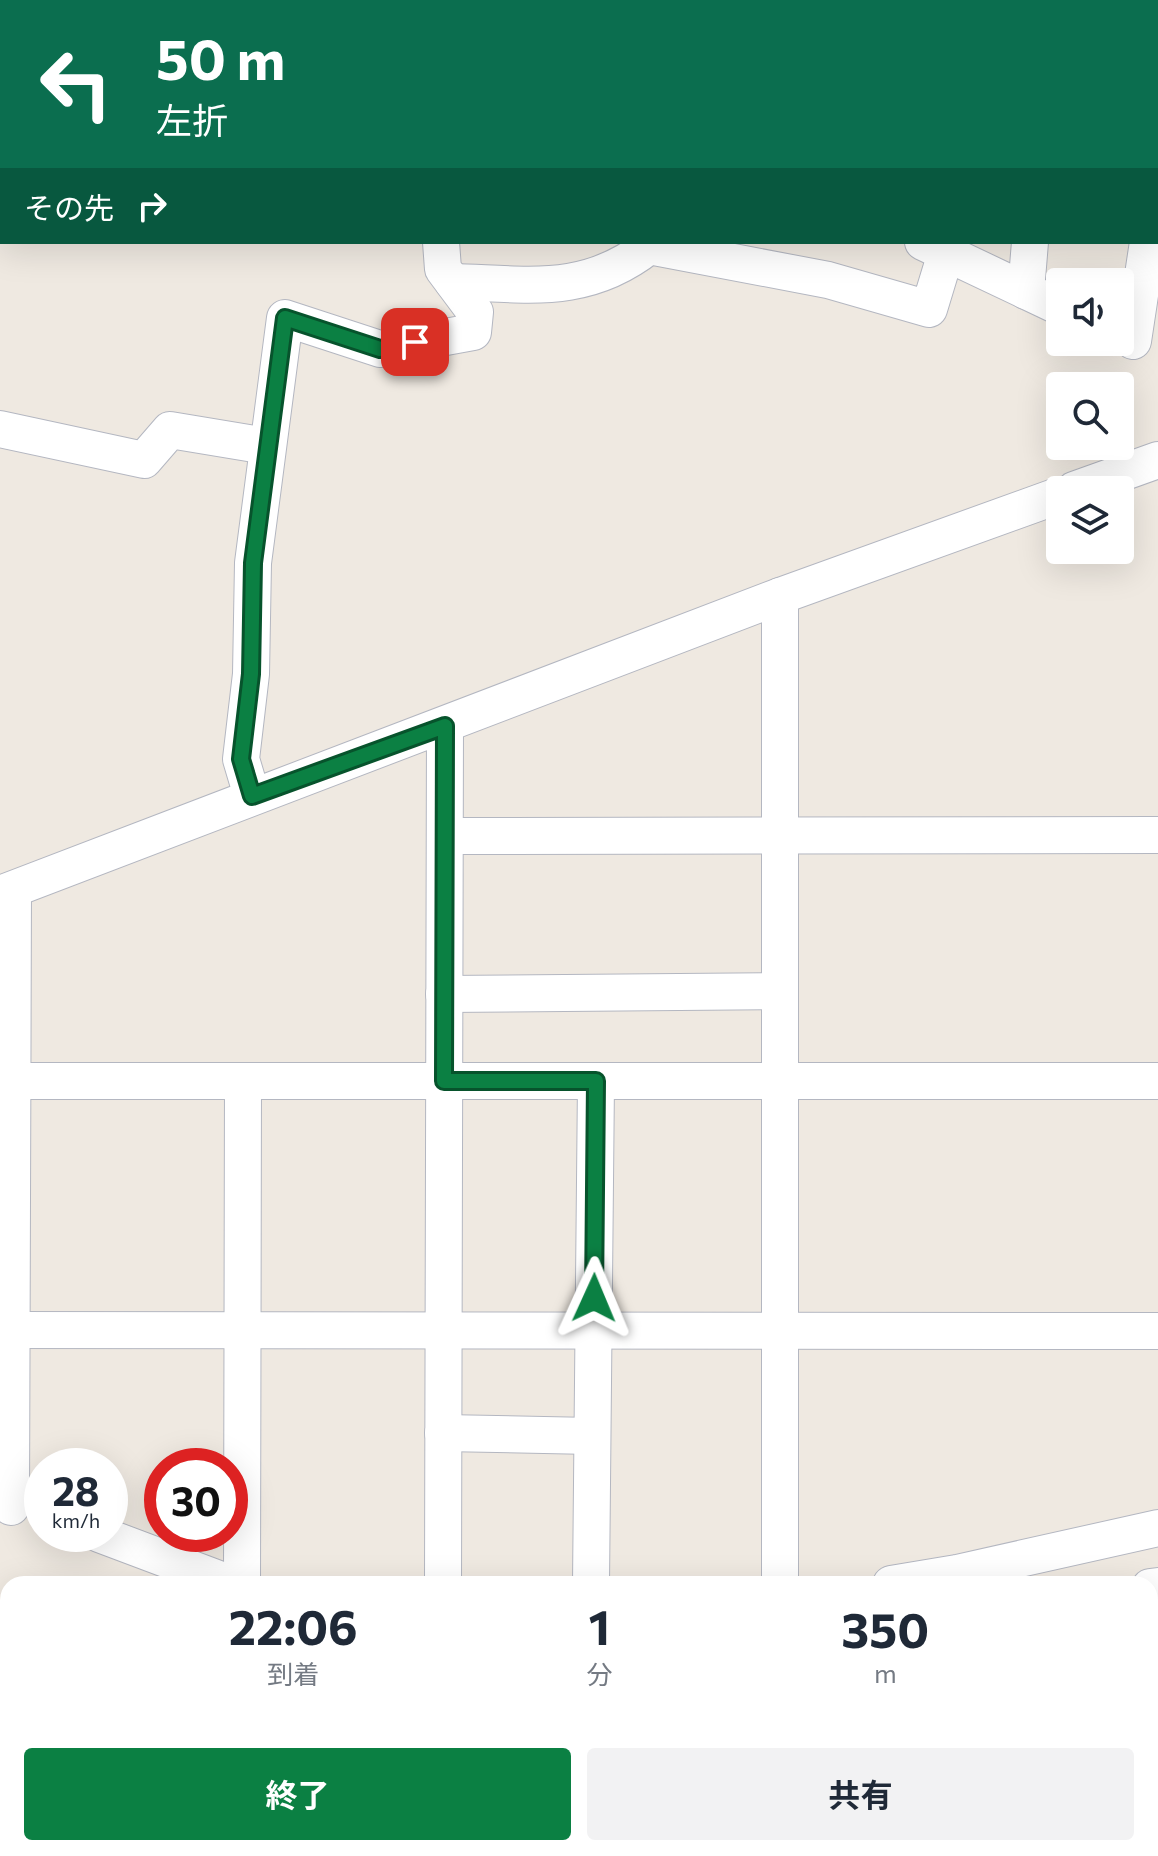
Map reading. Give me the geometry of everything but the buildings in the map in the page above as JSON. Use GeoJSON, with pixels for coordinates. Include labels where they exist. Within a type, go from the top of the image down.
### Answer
{"type":"FeatureCollection","features":[{"type":"Feature","properties":{"kind":"street"},"geometry":{"type":"LineString","coordinates":[[252,796],[241,759],[251,674],[253,563],[285,318],[380,349],[473,332],[475,312],[443,269],[441,244]]}},
{"type":"Feature","properties":{"kind":"street"},"geometry":{"type":"LineString","coordinates":[[1026,291],[1030,244]]}},
{"type":"Feature","properties":{"kind":"street"},"geometry":{"type":"LineString","coordinates":[[1137,343],[1148,244]]}},
{"type":"Feature","properties":{"kind":"street"},"geometry":{"type":"LineString","coordinates":[[453,282],[563,285],[625,266],[649,246],[828,280],[929,309],[934,248],[1046,300]]}},
{"type":"Feature","properties":{"kind":"street"},"geometry":{"type":"LineString","coordinates":[[0,429],[144,460],[170,430],[266,446]]}},
{"type":"Feature","properties":{"kind":"street"},"geometry":{"type":"LineString","coordinates":[[1113,476],[1158,460]]}},
{"type":"Feature","properties":{"kind":"street"},"geometry":{"type":"LineString","coordinates":[[18,1509],[6,1330],[6,892],[780,596],[1046,500]]}},
{"type":"Feature","properties":{"kind":"street"},"geometry":{"type":"LineString","coordinates":[[780,596],[780,1576]]}},
{"type":"Feature","properties":{"kind":"street"},"geometry":{"type":"LineString","coordinates":[[443,1576],[445,726]]}},
{"type":"Feature","properties":{"kind":"street"},"geometry":{"type":"LineString","coordinates":[[445,836],[779,833],[1158,835]]}},
{"type":"Feature","properties":{"kind":"street"},"geometry":{"type":"LineString","coordinates":[[444,994],[778,991]]}},
{"type":"Feature","properties":{"kind":"street"},"geometry":{"type":"LineString","coordinates":[[6,1081],[1158,1081]]}},
{"type":"Feature","properties":{"kind":"street"},"geometry":{"type":"LineString","coordinates":[[591,1576],[596,1081]]}},
{"type":"Feature","properties":{"kind":"street"},"geometry":{"type":"LineString","coordinates":[[242,1576],[243,1082]]}},
{"type":"Feature","properties":{"kind":"street"},"geometry":{"type":"LineString","coordinates":[[6,1330],[778,1328],[1158,1331]]}},
{"type":"Feature","properties":{"kind":"street"},"geometry":{"type":"LineString","coordinates":[[443,1433],[592,1436]]}},
{"type":"Feature","properties":{"kind":"street"},"geometry":{"type":"LineString","coordinates":[[939,1576],[1158,1528]]}},
{"type":"Feature","properties":{"kind":"street"},"geometry":{"type":"LineString","coordinates":[[128,1545],[211,1576]]}},
{"type":"Feature","properties":{"kind":"route"},"geometry":{"type":"LineString","coordinates":[[415,342],[380,349],[285,318],[253,563],[251,674],[241,759],[252,796],[445,726],[444,1081],[596,1081],[594,1298]]}}]}
